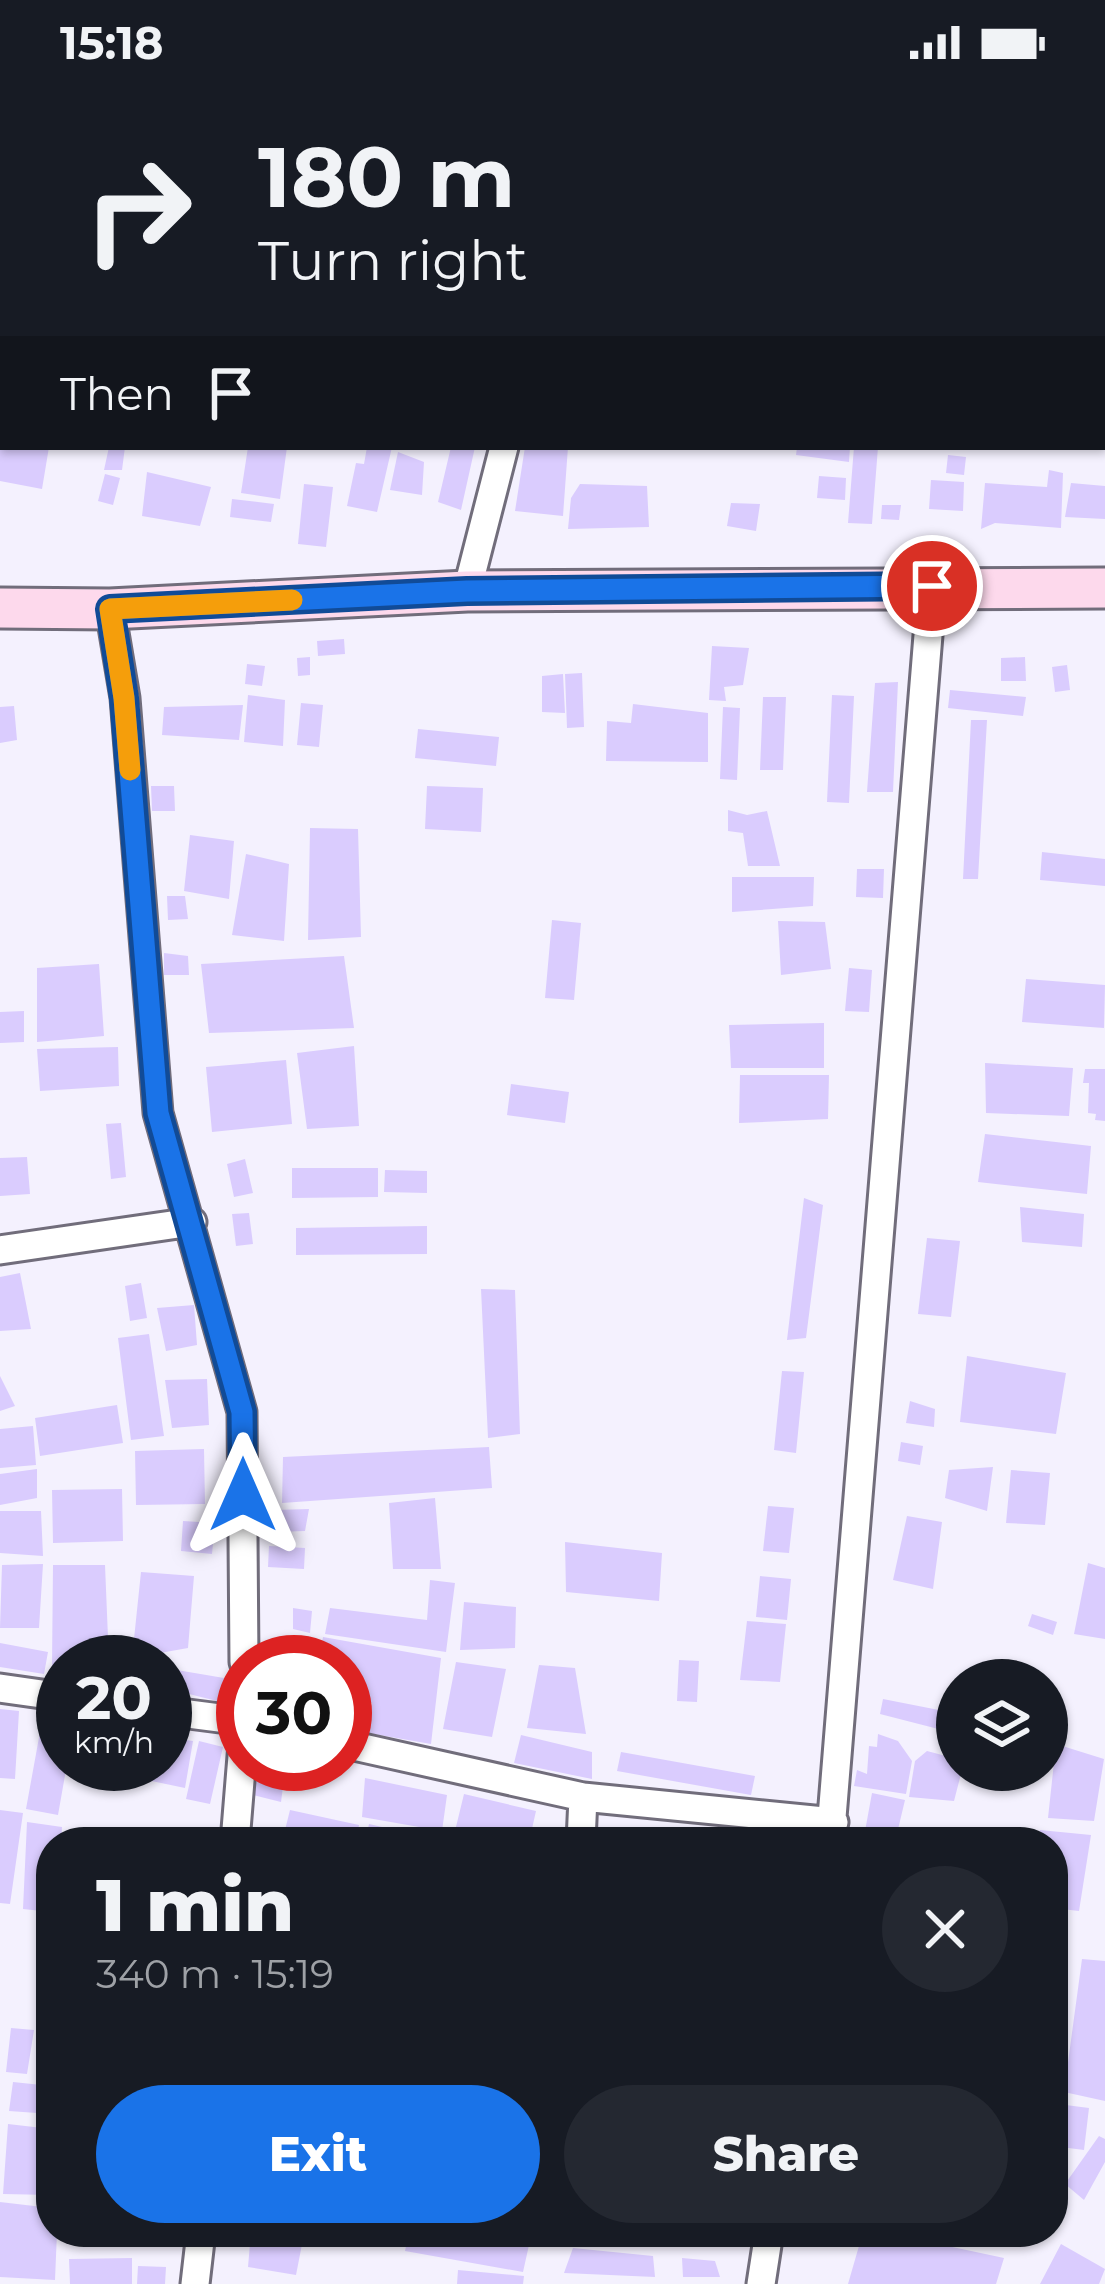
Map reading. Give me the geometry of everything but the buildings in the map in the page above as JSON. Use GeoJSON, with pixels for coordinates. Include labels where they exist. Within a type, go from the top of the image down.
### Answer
{"type":"FeatureCollection","features":[{"type":"Feature","properties":{"kind":"street"},"geometry":{"type":"LineString","coordinates":[[467,591],[503,450]]}},
{"type":"Feature","properties":{"kind":"street"},"geometry":{"type":"LineString","coordinates":[[832,1827],[932,586]]}},
{"type":"Feature","properties":{"kind":"street"},"geometry":{"type":"LineString","coordinates":[[0,608],[110,609],[467,591],[1105,587]]}},
{"type":"Feature","properties":{"kind":"street"},"geometry":{"type":"LineString","coordinates":[[110,609],[124,698],[158,1113],[242,1412],[244,1635]]}},
{"type":"Feature","properties":{"kind":"street"},"geometry":{"type":"LineString","coordinates":[[0,1250],[192,1222]]}},
{"type":"Feature","properties":{"kind":"street"},"geometry":{"type":"LineString","coordinates":[[0,1688],[36,1693]]}},
{"type":"Feature","properties":{"kind":"street"},"geometry":{"type":"LineString","coordinates":[[372,1750],[583,1797],[796,1827]]}},
{"type":"Feature","properties":{"kind":"street"},"geometry":{"type":"LineString","coordinates":[[236,1827],[239,1791]]}},
{"type":"Feature","properties":{"kind":"street"},"geometry":{"type":"LineString","coordinates":[[582,1827],[583,1797]]}},
{"type":"Feature","properties":{"kind":"street"},"geometry":{"type":"LineString","coordinates":[[195,2284],[199,2247]]}},
{"type":"Feature","properties":{"kind":"street"},"geometry":{"type":"LineString","coordinates":[[760,2284],[766,2247]]}},
{"type":"Feature","properties":{"kind":"slow traffic"},"geometry":{"type":"LineString","coordinates":[[130,770],[110,609],[292,600]]}},
{"type":"Feature","properties":{"kind":"route"},"geometry":{"type":"LineString","coordinates":[[243,1495],[242,1412],[158,1113],[124,698],[110,609],[467,591],[932,586]]}}]}
